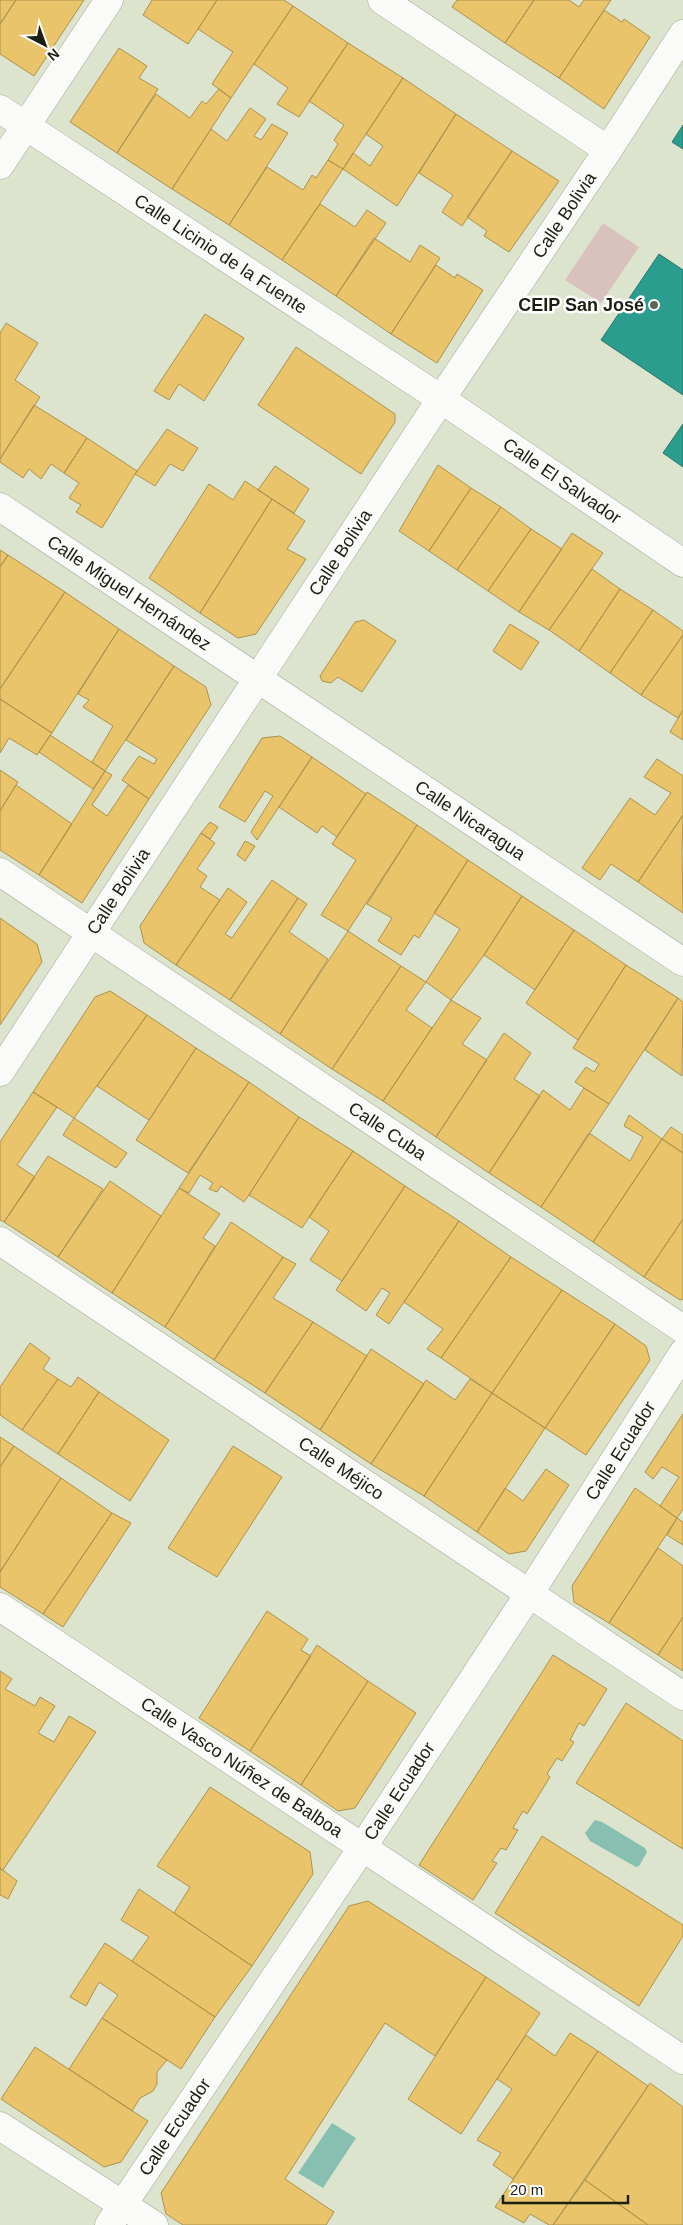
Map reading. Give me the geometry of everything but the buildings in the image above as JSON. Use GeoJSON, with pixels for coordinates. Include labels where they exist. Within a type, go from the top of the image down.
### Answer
{"type":"FeatureCollection","features":[{"type":"Feature","properties":{"kind":"street"},"geometry":{"type":"LineString","coordinates":[[0,165],[109,0]]}},
{"type":"Feature","properties":{"kind":"street"},"geometry":{"type":"LineString","coordinates":[[382,0],[608,150]]}},
{"type":"Feature","properties":{"kind":"street","name":"Calle Bolivia"},"geometry":{"type":"LineString","coordinates":[[0,1072],[441,398],[608,150],[683,34]]}},
{"type":"Feature","properties":{"kind":"street","name":"Calle Licinio de la Fuente"},"geometry":{"type":"LineString","coordinates":[[0,109],[441,398]]}},
{"type":"Feature","properties":{"kind":"street","name":"Calle El Salvador"},"geometry":{"type":"LineString","coordinates":[[441,398],[683,563]]}},
{"type":"Feature","properties":{"kind":"street","name":"Calle Miguel Hernández"},"geometry":{"type":"LineString","coordinates":[[0,507],[257,678]]}},
{"type":"Feature","properties":{"kind":"street","name":"Calle Nicaragua"},"geometry":{"type":"LineString","coordinates":[[257,678],[683,962]]}},
{"type":"Feature","properties":{"kind":"street","name":"Calle Cuba"},"geometry":{"type":"LineString","coordinates":[[0,872],[683,1329]]}},
{"type":"Feature","properties":{"kind":"street","name":"Calle Méjico"},"geometry":{"type":"LineString","coordinates":[[0,1241],[683,1696]]}},
{"type":"Feature","properties":{"kind":"street","name":"Calle Ecuador"},"geometry":{"type":"LineString","coordinates":[[116,2214],[362,1848],[529,1594],[683,1353]]}},
{"type":"Feature","properties":{"kind":"street","name":"Calle Vasco Núñez de Balboa"},"geometry":{"type":"LineString","coordinates":[[0,1607],[683,2060]]}},
{"type":"Feature","properties":{"kind":"street"},"geometry":{"type":"LineString","coordinates":[[0,2126],[116,2214],[154,2225]]}},
{"type":"Feature","properties":{"kind":"shaded area"},"geometry":{"type":"Polygon","coordinates":[[[603,223],[639,247],[601,303],[565,280],[603,223]]]}},
{"type":"Feature","properties":{"kind":"water"},"geometry":{"type":"Polygon","coordinates":[[[595,1820],[602,1822],[645,1848],[647,1852],[639,1866],[636,1867],[590,1841],[585,1833],[595,1820]]]}},
{"type":"Feature","properties":{"kind":"water"},"geometry":{"type":"Polygon","coordinates":[[[332,2123],[356,2138],[323,2188],[298,2173],[332,2123]]]}},
{"type":"Feature","properties":{"kind":"place","name":"CEIP San José"},"geometry":{"type":"Point","coordinates":[654,305]}}]}
